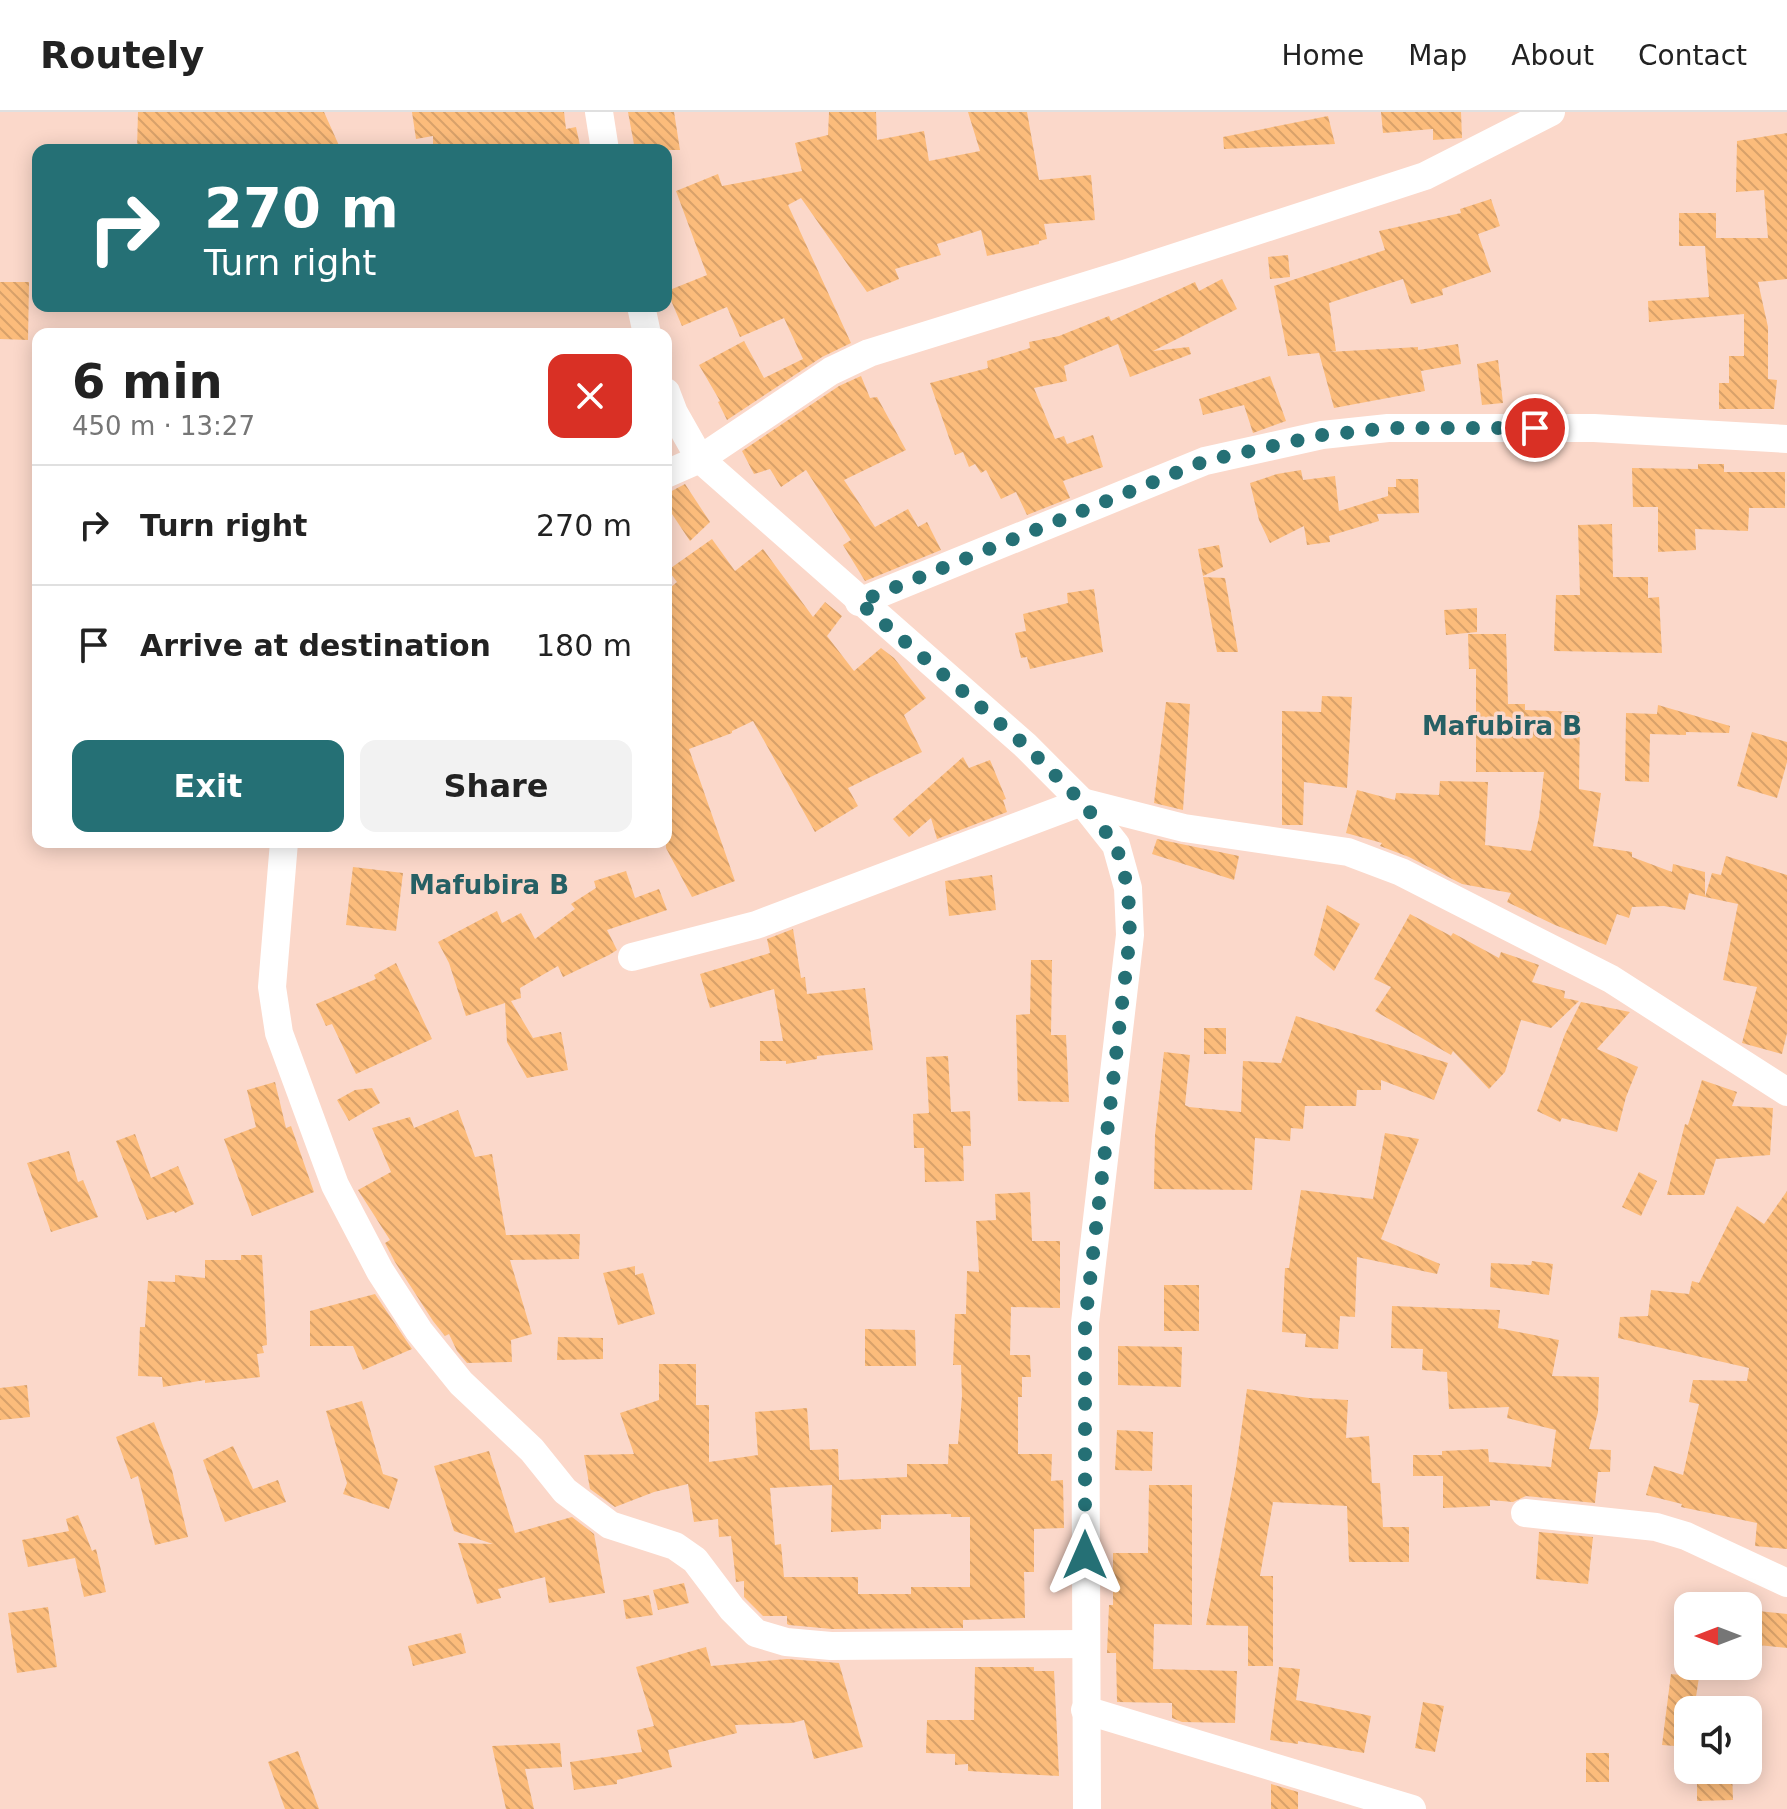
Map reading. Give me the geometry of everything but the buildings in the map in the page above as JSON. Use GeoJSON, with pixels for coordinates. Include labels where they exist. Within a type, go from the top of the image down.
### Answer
{"type":"FeatureCollection","features":[{"type":"Feature","properties":{"kind":"street"},"geometry":{"type":"LineString","coordinates":[[599,112],[604,144]]}},
{"type":"Feature","properties":{"kind":"street"},"geometry":{"type":"LineString","coordinates":[[672,471],[700,459],[831,371],[869,353],[1425,176],[1551,112]]}},
{"type":"Feature","properties":{"kind":"street"},"geometry":{"type":"LineString","coordinates":[[672,408],[700,459],[1025,745],[1082,802],[1116,845],[1128,888],[1130,935],[1085,1323],[1087,1809]]}},
{"type":"Feature","properties":{"kind":"street"},"geometry":{"type":"LineString","coordinates":[[859,602],[1191,466],[1322,435],[1388,428],[1594,428],[1787,439]]}},
{"type":"Feature","properties":{"kind":"street"},"geometry":{"type":"LineString","coordinates":[[632,957],[756,925],[1082,802],[1184,828],[1348,852],[1401,872],[1611,979],[1787,1092]]}},
{"type":"Feature","properties":{"kind":"street"},"geometry":{"type":"LineString","coordinates":[[284,848],[272,987],[279,1033],[335,1185],[380,1271],[419,1331],[461,1383],[532,1450],[565,1491],[610,1525],[675,1546],[695,1560],[732,1609],[756,1633],[786,1642],[831,1646],[1085,1644]]}},
{"type":"Feature","properties":{"kind":"street"},"geometry":{"type":"LineString","coordinates":[[1525,1513],[1656,1527],[1686,1536],[1787,1583]]}},
{"type":"Feature","properties":{"kind":"street"},"geometry":{"type":"LineString","coordinates":[[1085,1710],[1412,1809]]}},
{"type":"Feature","properties":{"kind":"district","name":"Mafubira B"},"geometry":{"type":"Point","coordinates":[1502,726]}},
{"type":"Feature","properties":{"kind":"district","name":"Mafubira B"},"geometry":{"type":"Point","coordinates":[489,885]}},
{"type":"Feature","properties":{"kind":"route"},"geometry":{"type":"LineString","coordinates":[[1085,1555],[1085,1323],[1130,935],[1128,888],[1116,845],[1082,802],[1025,745],[859,602],[1205,461],[1322,435],[1388,428],[1535,428]]}}]}
